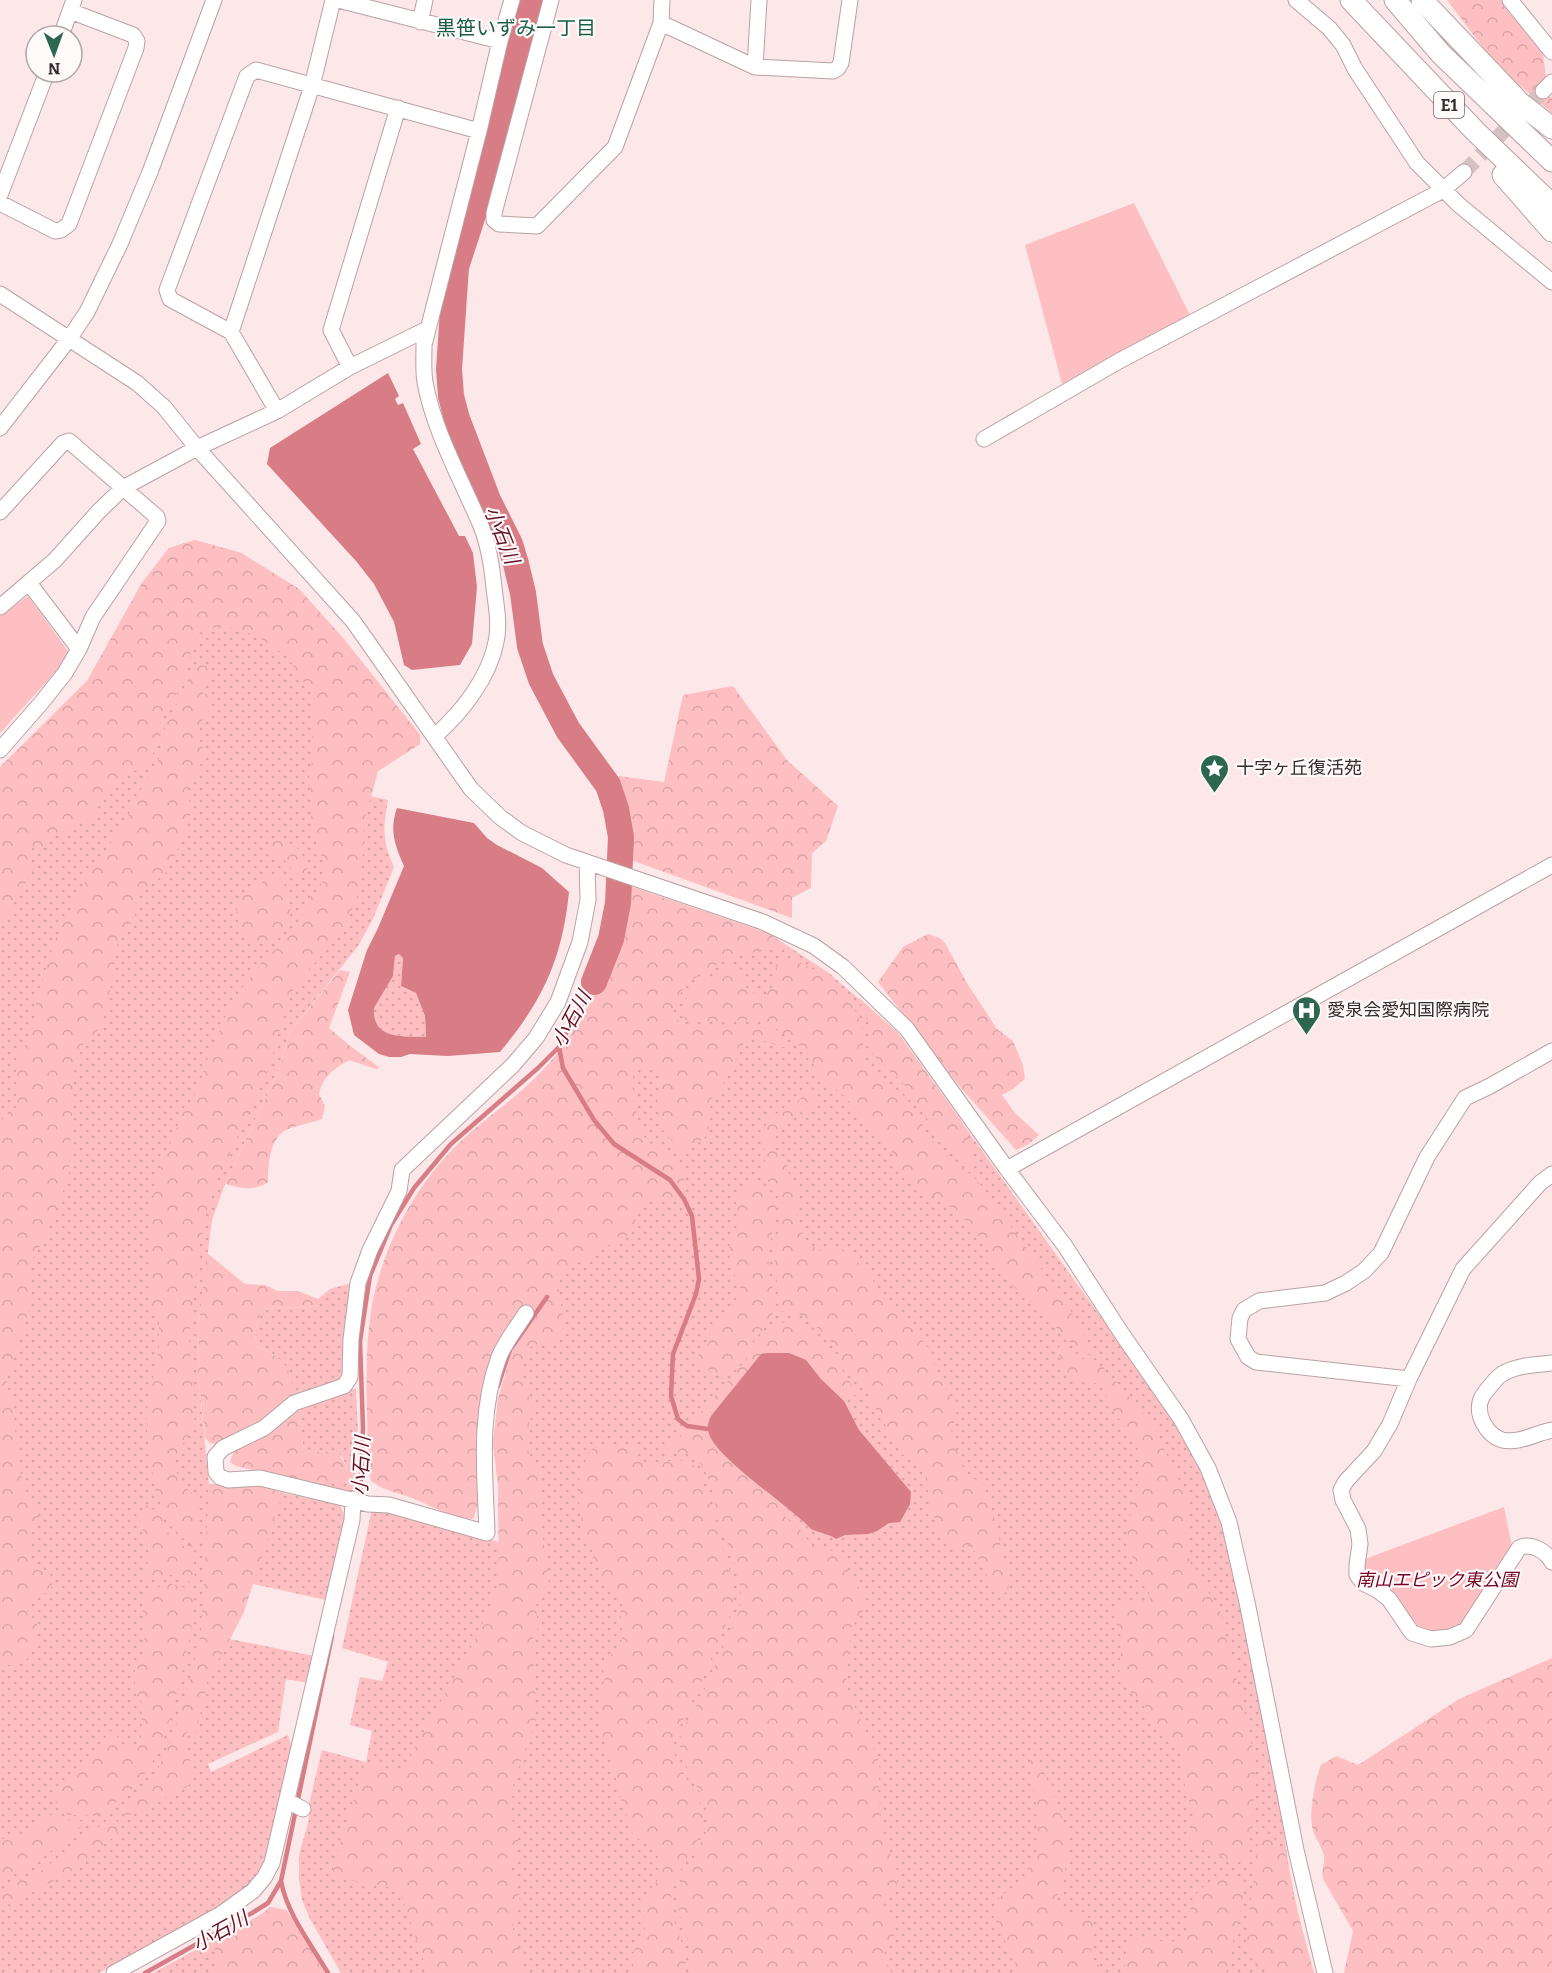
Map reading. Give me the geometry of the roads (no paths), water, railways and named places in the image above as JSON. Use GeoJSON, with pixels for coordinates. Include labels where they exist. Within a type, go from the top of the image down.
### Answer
{"type":"FeatureCollection","features":[{"type":"Feature","properties":{"kind":"highway","name":"E1"},"geometry":{"type":"LineString","coordinates":[[1351,0],[1391,45],[1475,131],[1552,204]]}},
{"type":"Feature","properties":{"kind":"highway","name":"E1"},"geometry":{"type":"LineString","coordinates":[[1395,0],[1441,54],[1552,161]]}},
{"type":"Feature","properties":{"kind":"highway"},"geometry":{"type":"LineString","coordinates":[[1422,0],[1520,104],[1552,128]]}},
{"type":"Feature","properties":{"kind":"highway"},"geometry":{"type":"LineString","coordinates":[[1391,45],[1552,231]]}},
{"type":"Feature","properties":{"kind":"street"},"geometry":{"type":"LineString","coordinates":[[0,428],[87,312],[120,244],[150,172],[214,0]]}},
{"type":"Feature","properties":{"kind":"street"},"geometry":{"type":"LineString","coordinates":[[231,332],[312,86],[333,0]]}},
{"type":"Feature","properties":{"kind":"street"},"geometry":{"type":"LineString","coordinates":[[338,0],[500,41]]}},
{"type":"Feature","properties":{"kind":"street"},"geometry":{"type":"LineString","coordinates":[[420,22],[426,0]]}},
{"type":"Feature","properties":{"kind":"street"},"geometry":{"type":"LineString","coordinates":[[435,736],[451,722],[481,681],[490,664],[498,622],[491,560],[482,528],[431,407],[424,380],[424,345],[512,0]]}},
{"type":"Feature","properties":{"kind":"street"},"geometry":{"type":"LineString","coordinates":[[551,0],[494,213],[494,220],[499,224],[537,226],[615,147],[661,23],[662,0]]}},
{"type":"Feature","properties":{"kind":"street"},"geometry":{"type":"LineString","coordinates":[[755,67],[759,0]]}},
{"type":"Feature","properties":{"kind":"street"},"geometry":{"type":"LineString","coordinates":[[661,23],[755,67],[833,71],[841,63],[850,0]]}},
{"type":"Feature","properties":{"kind":"street"},"geometry":{"type":"LineString","coordinates":[[1296,0],[1329,28],[1342,45],[1355,69],[1417,163],[1443,190],[1552,282]]}},
{"type":"Feature","properties":{"kind":"street"},"geometry":{"type":"LineString","coordinates":[[1510,0],[1552,52]]}},
{"type":"Feature","properties":{"kind":"street"},"geometry":{"type":"LineString","coordinates":[[0,203],[55,231],[69,224],[136,48],[137,40],[133,35],[72,6],[65,24]]}},
{"type":"Feature","properties":{"kind":"street"},"geometry":{"type":"LineString","coordinates":[[277,411],[231,332],[170,299],[167,290],[247,76],[256,70],[479,131]]}},
{"type":"Feature","properties":{"kind":"street"},"geometry":{"type":"LineString","coordinates":[[0,195],[42,84]]}},
{"type":"Feature","properties":{"kind":"street"},"geometry":{"type":"LineString","coordinates":[[350,367],[331,330],[398,108]]}},
{"type":"Feature","properties":{"kind":"street"},"geometry":{"type":"LineString","coordinates":[[984,439],[1119,361],[1443,190],[1464,172]]}},
{"type":"Feature","properties":{"kind":"street"},"geometry":{"type":"LineString","coordinates":[[0,294],[137,383],[164,407],[197,448],[353,621],[471,789],[500,817],[522,833],[566,855],[792,934],[814,946],[843,967],[907,1029],[1065,1246],[1181,1419],[1208,1468],[1229,1522],[1296,1850],[1326,1973]]}},
{"type":"Feature","properties":{"kind":"street"},"geometry":{"type":"LineString","coordinates":[[0,607],[55,560],[123,488],[197,448],[277,411],[350,367],[427,329]]}},
{"type":"Feature","properties":{"kind":"street"},"geometry":{"type":"LineString","coordinates":[[0,512],[63,443],[69,441],[157,517],[158,521],[93,617],[65,673],[0,750]]}},
{"type":"Feature","properties":{"kind":"street"},"geometry":{"type":"LineString","coordinates":[[29,583],[79,649]]}},
{"type":"Feature","properties":{"kind":"street"},"geometry":{"type":"LineString","coordinates":[[526,1313],[500,1355],[486,1401],[483,1444],[487,1533],[389,1505],[359,1501],[260,1478],[228,1480],[216,1472],[215,1457],[223,1448],[264,1428],[294,1403],[344,1386],[350,1377],[351,1339],[358,1283],[370,1250],[399,1191],[402,1170],[513,1065],[536,1038],[558,1002],[580,942],[588,900],[587,862]]}},
{"type":"Feature","properties":{"kind":"street"},"geometry":{"type":"LineString","coordinates":[[1007,1169],[1552,865]]}},
{"type":"Feature","properties":{"kind":"street"},"geometry":{"type":"LineString","coordinates":[[1409,1379],[1256,1362],[1248,1357],[1238,1339],[1240,1318],[1244,1310],[1259,1301],[1325,1293],[1364,1271],[1381,1253],[1427,1157],[1465,1098],[1552,1051]]}},
{"type":"Feature","properties":{"kind":"street"},"geometry":{"type":"LineString","coordinates":[[1552,1174],[1540,1183],[1463,1269],[1385,1433],[1374,1451],[1346,1481],[1341,1490],[1342,1500],[1358,1529],[1360,1544],[1357,1575],[1363,1583],[1389,1599],[1412,1633],[1431,1640],[1458,1634],[1470,1626],[1519,1548],[1526,1545],[1532,1546],[1546,1553],[1552,1562]]}},
{"type":"Feature","properties":{"kind":"street"},"geometry":{"type":"LineString","coordinates":[[1552,1363],[1518,1367],[1500,1375],[1481,1398],[1480,1415],[1487,1431],[1503,1440],[1519,1440],[1552,1430]]}},
{"type":"Feature","properties":{"kind":"street"},"geometry":{"type":"LineString","coordinates":[[114,1973],[221,1914],[253,1891],[272,1863],[294,1804],[352,1520],[359,1501]]}},
{"type":"Feature","properties":{"kind":"waterway","name":"小石川"},"geometry":{"type":"LineString","coordinates":[[530,0],[481,190],[456,267],[449,369],[451,396],[457,419],[488,500],[510,544],[516,564],[523,593],[530,646],[541,679],[568,730],[608,785],[616,809],[621,837],[618,903],[611,939],[594,982]]}},
{"type":"Feature","properties":{"kind":"waterway","name":"小石川"},"geometry":{"type":"LineString","coordinates":[[360,1499],[363,1428],[360,1341],[370,1276],[391,1225],[414,1188],[451,1144],[559,1047],[594,982]]}},
{"type":"Feature","properties":{"kind":"waterway"},"geometry":{"type":"LineString","coordinates":[[559,1047],[563,1068],[594,1120],[614,1144],[670,1180],[684,1199],[692,1216],[699,1279],[696,1294],[673,1354],[671,1396],[678,1419],[687,1426],[708,1429]]}},
{"type":"Feature","properties":{"kind":"waterway"},"geometry":{"type":"LineString","coordinates":[[498,1386],[510,1350],[547,1297]]}},
{"type":"Feature","properties":{"kind":"waterway","name":"小石川"},"geometry":{"type":"LineString","coordinates":[[145,1973],[268,1903],[281,1881],[332,1636]]}},
{"type":"Feature","properties":{"kind":"waterway"},"geometry":{"type":"LineString","coordinates":[[281,1881],[294,1917],[328,1973]]}},
{"type":"Feature","properties":{"kind":"tunnel"},"geometry":{"type":"LineString","coordinates":[[1464,172],[1543,91]]}},
{"type":"Feature","properties":{"kind":"place","name":"十字ヶ丘復活苑"},"geometry":{"type":"Point","coordinates":[1215,794]}},
{"type":"Feature","properties":{"kind":"place","name":"愛泉会愛知国際病院"},"geometry":{"type":"Point","coordinates":[1306,1036]}},
{"type":"Feature","properties":{"kind":"district","name":"黒笹いずみ一丁目"},"geometry":{"type":"Point","coordinates":[516,28]}},
{"type":"Feature","properties":{"kind":"park label","name":"南山エピック東公園"},"geometry":{"type":"Point","coordinates":[1437,1580]}}]}
